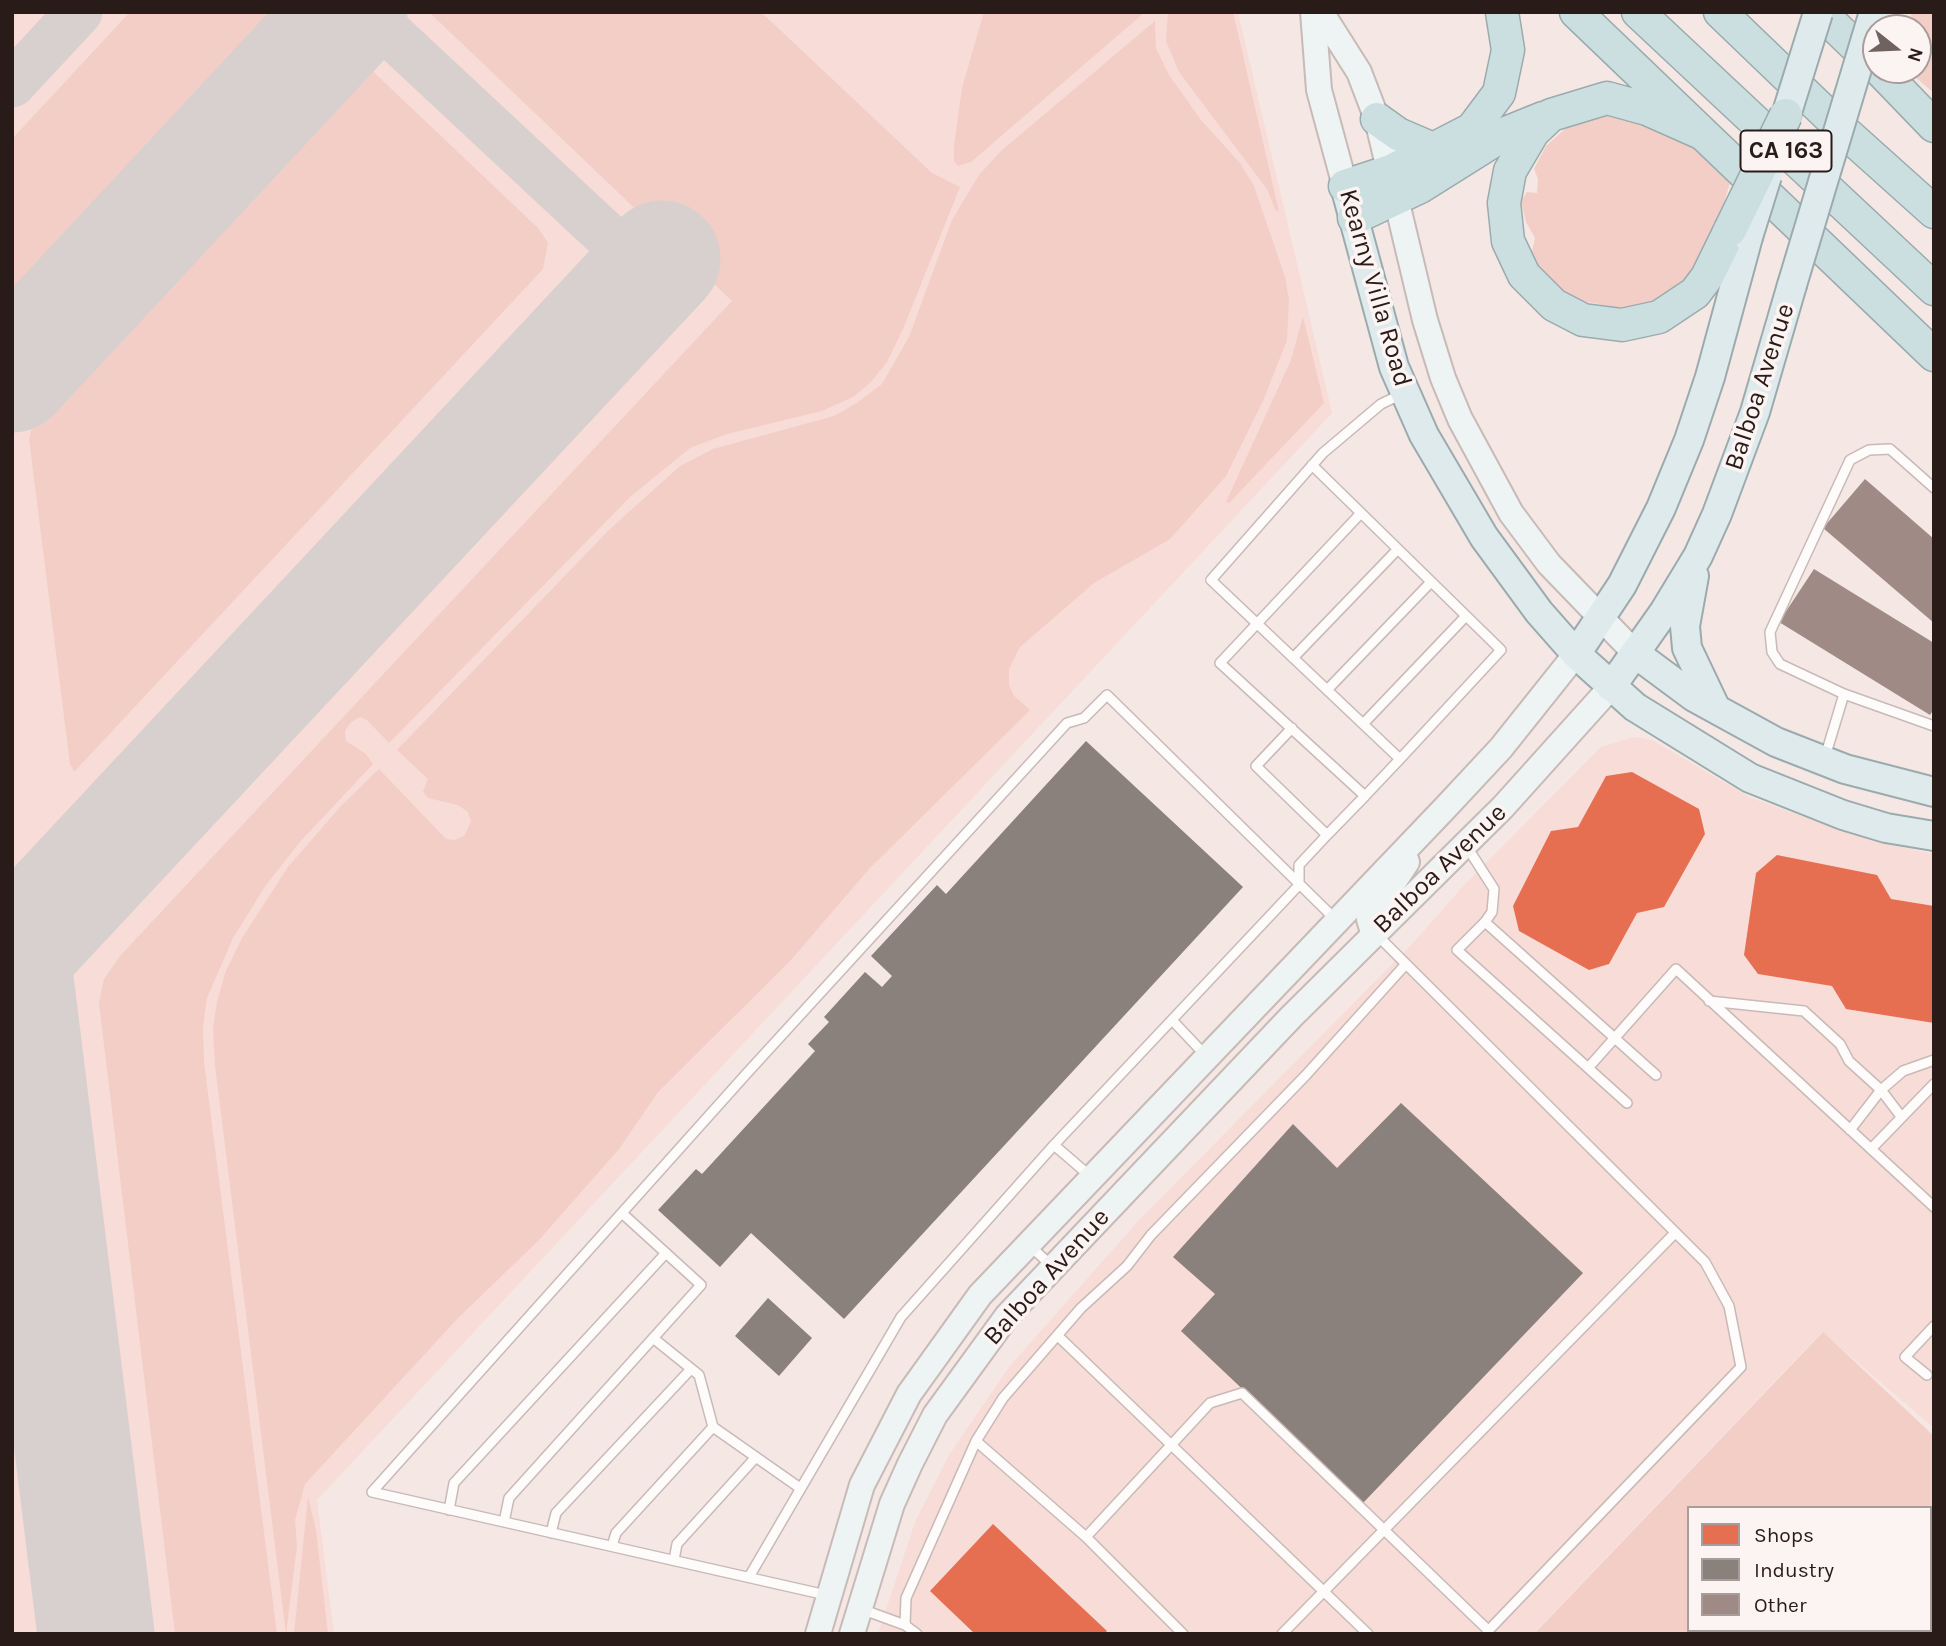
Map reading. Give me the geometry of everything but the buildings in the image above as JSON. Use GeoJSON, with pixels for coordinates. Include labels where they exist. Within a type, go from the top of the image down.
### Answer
{"type":"FeatureCollection","features":[{"type":"Feature","properties":{"kind":"highway"},"geometry":{"type":"LineString","coordinates":[[1354,218],[1433,149],[1472,128],[1499,93],[1508,50],[1502,12]]}},
{"type":"Feature","properties":{"kind":"highway"},"geometry":{"type":"LineString","coordinates":[[1576,12],[1934,355]]}},
{"type":"Feature","properties":{"kind":"highway","name":"CA 163"},"geometry":{"type":"LineString","coordinates":[[1638,12],[1934,289]]}},
{"type":"Feature","properties":{"kind":"highway","name":"CA 163"},"geometry":{"type":"LineString","coordinates":[[1720,12],[1847,134],[1934,212]]}},
{"type":"Feature","properties":{"kind":"highway"},"geometry":{"type":"LineString","coordinates":[[1820,12],[1862,51]]}},
{"type":"Feature","properties":{"kind":"highway"},"geometry":{"type":"LineString","coordinates":[[1895,84],[1934,126]]}},
{"type":"Feature","properties":{"kind":"highway"},"geometry":{"type":"LineString","coordinates":[[1905,84],[1934,107]]}},
{"type":"Feature","properties":{"kind":"highway"},"geometry":{"type":"LineString","coordinates":[[1345,186],[1394,184],[1420,187],[1506,133],[1551,115],[1607,98],[1647,109],[1700,133]]}},
{"type":"Feature","properties":{"kind":"highway"},"geometry":{"type":"LineString","coordinates":[[1551,115],[1533,132],[1515,161],[1505,191],[1504,215],[1508,241],[1530,282],[1554,305],[1583,320],[1602,324],[1632,324],[1659,317],[1695,292],[1739,234],[1786,115]]}},
{"type":"Feature","properties":{"kind":"highway"},"geometry":{"type":"LineString","coordinates":[[1377,119],[1398,134],[1433,149]]}},
{"type":"Feature","properties":{"kind":"main road","name":"Kearny Villa Road"},"geometry":{"type":"LineString","coordinates":[[1313,12],[1319,90],[1404,394],[1452,486],[1484,537],[1539,612],[1576,654],[1635,707],[1750,778],[1843,815],[1886,828],[1934,836]]}},
{"type":"Feature","properties":{"kind":"main road","name":"Kearny Villa Road"},"geometry":{"type":"LineString","coordinates":[[1321,12],[1359,72],[1377,119],[1426,320],[1443,378],[1460,419],[1511,513],[1549,564],[1636,654],[1667,680],[1718,711],[1776,742],[1823,762],[1934,792]]}},
{"type":"Feature","properties":{"kind":"main road"},"geometry":{"type":"LineString","coordinates":[[1786,115],[1820,12]]}},
{"type":"Feature","properties":{"kind":"main road","name":"Balboa Avenue"},"geometry":{"type":"LineString","coordinates":[[852,1634],[892,1504],[935,1415],[1007,1316],[1374,932],[1466,846],[1611,687],[1636,654],[1698,556],[1755,412],[1874,12]]}},
{"type":"Feature","properties":{"kind":"main road","name":"Balboa Avenue"},"geometry":{"type":"LineString","coordinates":[[825,1619],[862,1485],[909,1394],[980,1295],[1501,748],[1576,654],[1600,619],[1642,548],[1689,440],[1739,234]]}},
{"type":"Feature","properties":{"kind":"main road"},"geometry":{"type":"LineString","coordinates":[[1698,556],[1688,599],[1687,648],[1718,711]]}},
{"type":"Feature","properties":{"kind":"main road"},"geometry":{"type":"LineString","coordinates":[[1374,932],[1369,919],[1427,827]]}},
{"type":"Feature","properties":{"kind":"lane"},"geometry":{"type":"LineString","coordinates":[[1400,759],[1211,580],[1312,465],[1381,404],[1404,394]]}},
{"type":"Feature","properties":{"kind":"lane"},"geometry":{"type":"LineString","coordinates":[[1934,488],[1890,449],[1869,450],[1850,460],[1770,632],[1772,652],[1780,664],[1844,694],[1934,726]]}},
{"type":"Feature","properties":{"kind":"lane"},"geometry":{"type":"LineString","coordinates":[[749,1577],[901,1317],[1054,1145],[1299,885],[1299,865],[1501,650],[1312,465]]}},
{"type":"Feature","properties":{"kind":"lane"},"geometry":{"type":"LineString","coordinates":[[1360,513],[1220,663],[1365,796]]}},
{"type":"Feature","properties":{"kind":"lane"},"geometry":{"type":"LineString","coordinates":[[1293,658],[1398,549]]}},
{"type":"Feature","properties":{"kind":"lane"},"geometry":{"type":"LineString","coordinates":[[1327,691],[1431,582]]}},
{"type":"Feature","properties":{"kind":"lane"},"geometry":{"type":"LineString","coordinates":[[1363,724],[1466,616]]}},
{"type":"Feature","properties":{"kind":"lane"},"geometry":{"type":"LineString","coordinates":[[1823,762],[1844,694]]}},
{"type":"Feature","properties":{"kind":"lane"},"geometry":{"type":"LineString","coordinates":[[825,1619],[749,1577],[372,1492],[748,1072],[1067,723],[1084,719],[1107,695],[1337,920]]}},
{"type":"Feature","properties":{"kind":"lane"},"geometry":{"type":"LineString","coordinates":[[1292,728],[1256,766],[1327,835]]}},
{"type":"Feature","properties":{"kind":"lane"},"geometry":{"type":"LineString","coordinates":[[1466,846],[1494,889],[1492,912],[1457,950],[1627,1103]]}},
{"type":"Feature","properties":{"kind":"lane"},"geometry":{"type":"LineString","coordinates":[[1485,922],[1656,1075]]}},
{"type":"Feature","properties":{"kind":"lane"},"geometry":{"type":"LineString","coordinates":[[1086,1537],[1210,1403],[1242,1393],[1386,1528],[1487,1632],[1741,1367],[1729,1306],[1705,1262],[1374,932]]}},
{"type":"Feature","properties":{"kind":"lane"},"geometry":{"type":"LineString","coordinates":[[905,1625],[906,1598],[976,1441],[1003,1398],[1081,1308],[1127,1266],[1152,1235],[1306,1075],[1406,964]]}},
{"type":"Feature","properties":{"kind":"lane"},"geometry":{"type":"LineString","coordinates":[[1588,1068],[1676,969],[1934,1207]]}},
{"type":"Feature","properties":{"kind":"lane"},"geometry":{"type":"LineString","coordinates":[[1709,1000],[1804,1011],[1840,1044],[1849,1061],[1881,1090],[1900,1115]]}},
{"type":"Feature","properties":{"kind":"lane"},"geometry":{"type":"LineString","coordinates":[[1172,1020],[1207,1057]]}},
{"type":"Feature","properties":{"kind":"lane"},"geometry":{"type":"LineString","coordinates":[[1850,1130],[1881,1090],[1903,1071],[1934,1060]]}},
{"type":"Feature","properties":{"kind":"lane"},"geometry":{"type":"LineString","coordinates":[[1871,1149],[1900,1115],[1934,1084]]}},
{"type":"Feature","properties":{"kind":"lane"},"geometry":{"type":"LineString","coordinates":[[1054,1145],[1093,1179]]}},
{"type":"Feature","properties":{"kind":"lane"},"geometry":{"type":"LineString","coordinates":[[504,1522],[509,1498],[701,1285],[623,1214]]}},
{"type":"Feature","properties":{"kind":"lane"},"geometry":{"type":"LineString","coordinates":[[1282,1634],[1675,1233]]}},
{"type":"Feature","properties":{"kind":"lane"},"geometry":{"type":"LineString","coordinates":[[1029,1245],[1054,1267]]}},
{"type":"Feature","properties":{"kind":"lane"},"geometry":{"type":"LineString","coordinates":[[449,1510],[454,1483],[666,1254]]}},
{"type":"Feature","properties":{"kind":"lane"},"geometry":{"type":"LineString","coordinates":[[1927,1375],[1905,1357],[1934,1326]]}},
{"type":"Feature","properties":{"kind":"lane"},"geometry":{"type":"LineString","coordinates":[[1058,1336],[1368,1634]]}},
{"type":"Feature","properties":{"kind":"lane"},"geometry":{"type":"LineString","coordinates":[[653,1338],[699,1375],[713,1427],[800,1488]]}},
{"type":"Feature","properties":{"kind":"lane"},"geometry":{"type":"LineString","coordinates":[[551,1533],[556,1513],[691,1369]]}},
{"type":"Feature","properties":{"kind":"lane"},"geometry":{"type":"LineString","coordinates":[[612,1546],[616,1532],[713,1427]]}},
{"type":"Feature","properties":{"kind":"lane"},"geometry":{"type":"LineString","coordinates":[[976,1441],[1086,1537],[1184,1634]]}},
{"type":"Feature","properties":{"kind":"lane"},"geometry":{"type":"LineString","coordinates":[[674,1560],[677,1544],[756,1457]]}},
{"type":"Feature","properties":{"kind":"lane"},"geometry":{"type":"LineString","coordinates":[[860,1609],[905,1625],[917,1634]]}},
{"type":"Feature","properties":{"kind":"shaded area"},"geometry":{"type":"Polygon","coordinates":[[[12,12],[1238,12],[1332,413],[317,1500],[334,1634],[12,1634],[12,12]]]}},
{"type":"Feature","properties":{"kind":"shaded area"},"geometry":{"type":"Polygon","coordinates":[[[130,12],[287,12],[31,295],[20,306],[14,307],[12,139],[130,12]]]}},
{"type":"Feature","properties":{"kind":"shaded area"},"geometry":{"type":"Polygon","coordinates":[[[429,12],[761,12],[932,173],[960,187],[903,329],[887,362],[871,382],[853,397],[822,411],[727,434],[690,448],[630,497],[389,743],[367,720],[360,717],[351,722],[345,731],[346,741],[366,754],[373,764],[299,843],[266,885],[233,938],[207,998],[203,1027],[204,1062],[277,1634],[175,1634],[99,1003],[104,979],[120,956],[732,301],[429,12]]]}},
{"type":"Feature","properties":{"kind":"shaded area"},"geometry":{"type":"Polygon","coordinates":[[[984,12],[1145,12],[971,162],[958,166],[954,161],[954,146],[962,88],[984,12]]]}},
{"type":"Feature","properties":{"kind":"shaded area"},"geometry":{"type":"Polygon","coordinates":[[[1168,12],[1233,12],[1279,212],[1275,209],[1267,189],[1179,72],[1166,41],[1168,12]]]}},
{"type":"Feature","properties":{"kind":"shaded area"},"geometry":{"type":"Polygon","coordinates":[[[1934,12],[1934,93],[1923,84],[1932,84],[1932,14],[1912,14],[1934,12]]]}},
{"type":"Feature","properties":{"kind":"shaded area"},"geometry":{"type":"Polygon","coordinates":[[[1155,21],[1156,48],[1169,75],[1201,120],[1240,163],[1254,186],[1285,277],[1289,300],[1287,340],[1263,401],[1226,476],[1170,539],[1094,583],[1020,647],[1009,669],[1009,685],[1014,696],[1030,710],[869,869],[791,960],[658,1092],[619,1149],[539,1240],[459,1317],[305,1484],[295,1520],[297,1546],[286,1634],[215,1065],[213,1029],[217,1002],[225,973],[242,938],[288,867],[340,807],[379,769],[446,839],[455,840],[464,836],[471,822],[468,812],[458,805],[428,798],[423,792],[428,779],[397,750],[609,530],[680,466],[713,449],[834,416],[882,384],[909,337],[952,220],[979,175],[1001,151],[1155,21]]]}},
{"type":"Feature","properties":{"kind":"shaded area"},"geometry":{"type":"Polygon","coordinates":[[[365,64],[538,228],[548,243],[543,269],[74,772],[70,764],[29,439],[34,419],[355,69],[365,64]]]}},
{"type":"Feature","properties":{"kind":"shaded area"},"geometry":{"type":"Polygon","coordinates":[[[1619,113],[1688,141],[1731,179],[1711,247],[1688,282],[1661,303],[1624,309],[1577,300],[1547,279],[1531,256],[1535,238],[1526,222],[1521,201],[1527,192],[1537,193],[1538,179],[1534,169],[1546,146],[1566,128],[1592,115],[1619,113]]]}},
{"type":"Feature","properties":{"kind":"shaded area"},"geometry":{"type":"Polygon","coordinates":[[[1303,317],[1324,403],[1229,503],[1226,502],[1291,360],[1303,317]]]}},
{"type":"Feature","properties":{"kind":"shaded area"},"geometry":{"type":"Polygon","coordinates":[[[1634,737],[1652,740],[1751,798],[1872,841],[1934,854],[1934,1428],[1822,1332],[1533,1634],[878,1634],[915,1522],[949,1455],[1009,1367],[1141,1218],[1413,943],[1466,883],[1601,747],[1634,737]]]}},
{"type":"Feature","properties":{"kind":"shaded area"},"geometry":{"type":"Polygon","coordinates":[[[1823,1332],[1934,1436],[1934,1634],[1534,1634],[1823,1332]]]}},
{"type":"Feature","properties":{"kind":"shaded area"},"geometry":{"type":"Polygon","coordinates":[[[308,1497],[316,1530],[328,1634],[294,1634],[308,1497]]]}},
{"type":"Feature","properties":{"kind":"taxiway"},"geometry":{"type":"LineString","coordinates":[[12,84],[79,12]]}},
{"type":"Feature","properties":{"kind":"taxiway"},"geometry":{"type":"LineString","coordinates":[[333,30],[347,22],[364,19],[382,26],[648,274]]}},
{"type":"Feature","properties":{"kind":"taxiway"},"geometry":{"type":"LineString","coordinates":[[12,931],[45,915],[76,888]]}},
{"type":"Feature","properties":{"kind":"runway"},"geometry":{"type":"LineString","coordinates":[[12,374],[349,12]]}},
{"type":"Feature","properties":{"kind":"runway"},"geometry":{"type":"LineString","coordinates":[[12,955],[662,259]]}},
{"type":"Feature","properties":{"kind":"runway"},"geometry":{"type":"LineString","coordinates":[[12,955],[96,1634]]}}]}
